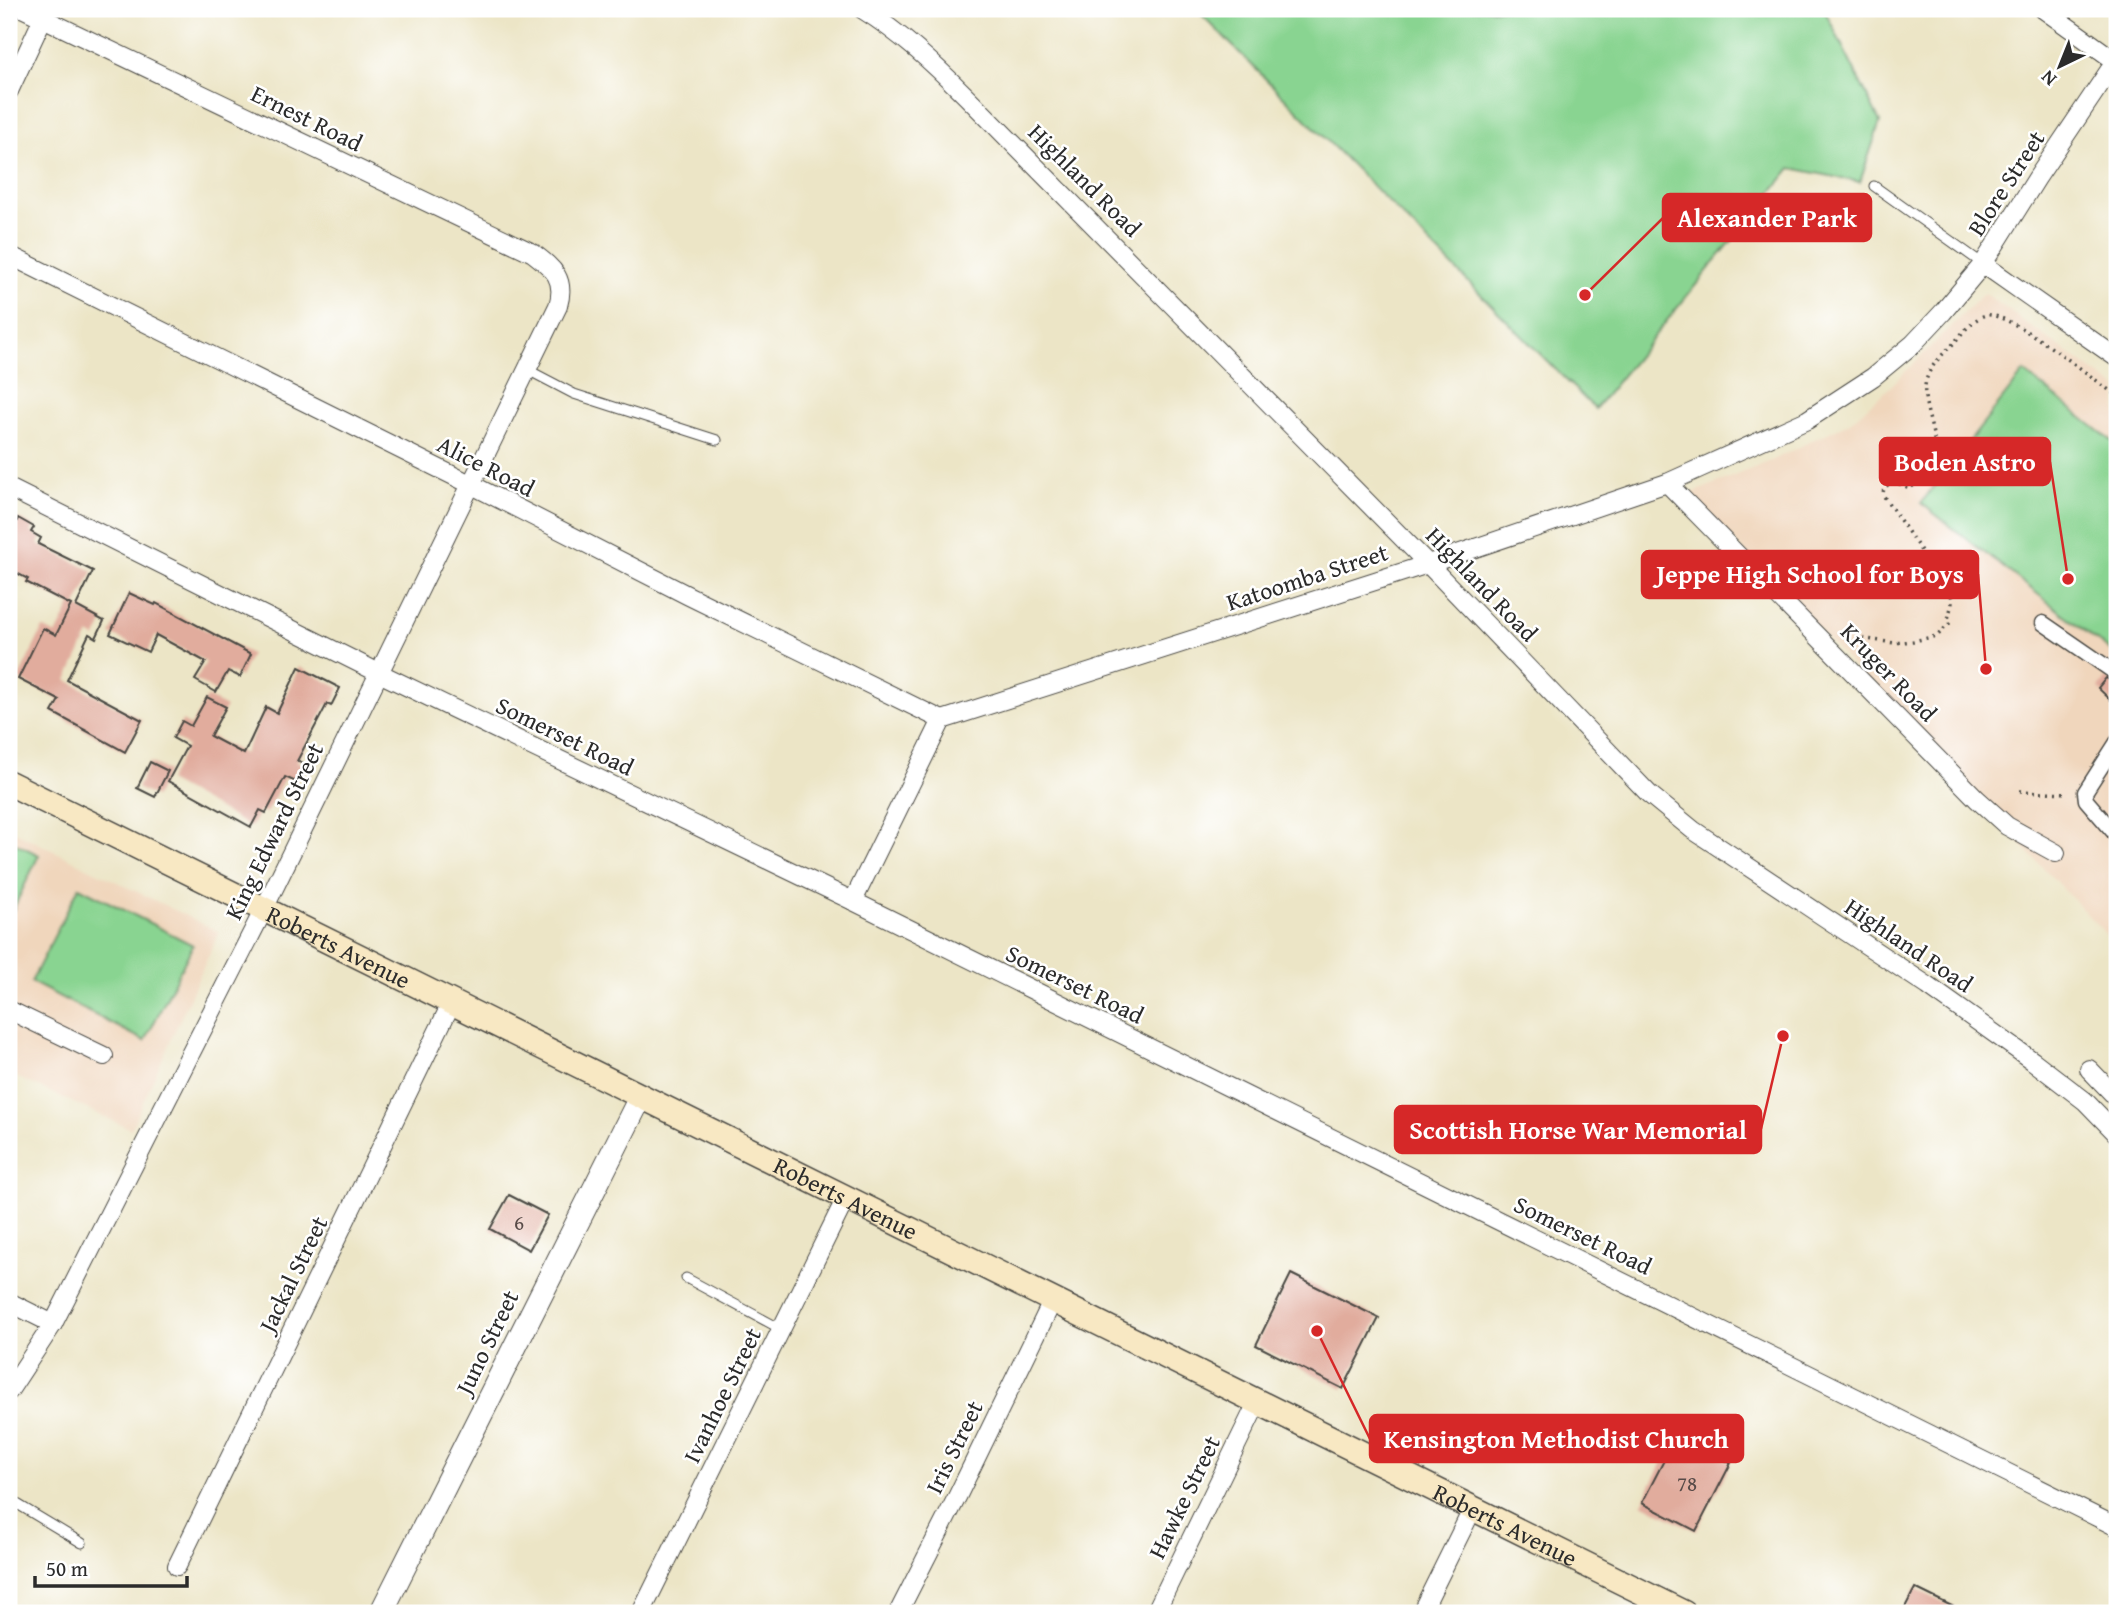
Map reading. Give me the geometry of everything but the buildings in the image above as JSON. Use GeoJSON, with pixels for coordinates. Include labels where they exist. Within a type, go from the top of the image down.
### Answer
{"type":"FeatureCollection","features":[{"type":"Feature","properties":{"kind":"main road","name":"Roberts Avenue"},"geometry":{"type":"LineString","coordinates":[[9,783],[1684,1613]]}},
{"type":"Feature","properties":{"kind":"street","name":"Ernest Road"},"geometry":{"type":"LineString","coordinates":[[24,9],[533,253],[549,267],[560,282]]}},
{"type":"Feature","properties":{"kind":"street","name":"Highland Road"},"geometry":{"type":"LineString","coordinates":[[862,9],[892,28],[950,80],[1429,564],[1671,814],[1928,986],[2034,1061],[2085,1101],[2117,1134]]}},
{"type":"Feature","properties":{"kind":"street"},"geometry":{"type":"LineString","coordinates":[[2043,9],[2117,61]]}},
{"type":"Feature","properties":{"kind":"street"},"geometry":{"type":"LineString","coordinates":[[9,91],[43,18]]}},
{"type":"Feature","properties":{"kind":"street","name":"Blore Street"},"geometry":{"type":"LineString","coordinates":[[1983,264],[2037,178],[2117,61]]}},
{"type":"Feature","properties":{"kind":"street","name":"Alice Road"},"geometry":{"type":"LineString","coordinates":[[9,255],[942,720]]}},
{"type":"Feature","properties":{"kind":"street"},"geometry":{"type":"LineString","coordinates":[[1983,264],[2117,358]]}},
{"type":"Feature","properties":{"kind":"street","name":"Katoomba Street"},"geometry":{"type":"LineString","coordinates":[[942,720],[1429,564],[1667,483],[1807,420],[1846,397],[1913,344],[1983,264]]}},
{"type":"Feature","properties":{"kind":"street","name":"King Edward Street"},"geometry":{"type":"LineString","coordinates":[[9,1391],[53,1324],[263,911],[528,370],[558,306],[562,292],[560,282]]}},
{"type":"Feature","properties":{"kind":"street","name":"Kruger Road"},"geometry":{"type":"LineString","coordinates":[[1667,483],[1999,819],[2056,853]]}},
{"type":"Feature","properties":{"kind":"street","name":"Somerset Road"},"geometry":{"type":"LineString","coordinates":[[9,488],[379,673],[853,901],[2117,1527]]}},
{"type":"Feature","properties":{"kind":"street"},"geometry":{"type":"LineString","coordinates":[[2043,623],[2117,674]]}},
{"type":"Feature","properties":{"kind":"street"},"geometry":{"type":"LineString","coordinates":[[853,901],[942,720]]}},
{"type":"Feature","properties":{"kind":"street"},"geometry":{"type":"LineString","coordinates":[[2117,742],[2085,792],[2086,800],[2117,835]]}},
{"type":"Feature","properties":{"kind":"street","name":"Jackal Street"},"geometry":{"type":"LineString","coordinates":[[177,1566],[452,1002]]}},
{"type":"Feature","properties":{"kind":"street"},"geometry":{"type":"LineString","coordinates":[[9,1010],[104,1056]]}},
{"type":"Feature","properties":{"kind":"street"},"geometry":{"type":"LineString","coordinates":[[2090,1069],[2117,1098]]}},
{"type":"Feature","properties":{"kind":"street","name":"Juno Street"},"geometry":{"type":"LineString","coordinates":[[381,1613],[641,1096]]}},
{"type":"Feature","properties":{"kind":"street","name":"Ivanhoe Street"},"geometry":{"type":"LineString","coordinates":[[641,1613],[846,1198]]}},
{"type":"Feature","properties":{"kind":"street","name":"Iris Street"},"geometry":{"type":"LineString","coordinates":[[898,1613],[1053,1300]]}},
{"type":"Feature","properties":{"kind":"street"},"geometry":{"type":"LineString","coordinates":[[9,1302],[53,1324]]}},
{"type":"Feature","properties":{"kind":"street","name":"Hawke Street"},"geometry":{"type":"LineString","coordinates":[[1155,1613],[1257,1403]]}},
{"type":"Feature","properties":{"kind":"street"},"geometry":{"type":"LineString","coordinates":[[1421,1613],[1473,1508]]}},
{"type":"Feature","properties":{"kind":"lane"},"geometry":{"type":"LineString","coordinates":[[1874,186],[1983,264]]}},
{"type":"Feature","properties":{"kind":"lane"},"geometry":{"type":"LineString","coordinates":[[528,370],[574,394],[717,440]]}},
{"type":"Feature","properties":{"kind":"lane"},"geometry":{"type":"LineString","coordinates":[[686,1278],[781,1329]]}},
{"type":"Feature","properties":{"kind":"lane"},"geometry":{"type":"LineString","coordinates":[[9,1499],[82,1543]]}},
{"type":"Feature","properties":{"kind":"path"},"geometry":{"type":"LineString","coordinates":[[1836,654],[1847,644],[1860,638],[1894,643],[1913,641],[1937,636],[1949,624],[1953,606],[1951,595],[1883,495],[1883,491],[1888,484],[1894,482],[1910,488],[1928,474],[1934,453],[1924,387],[1929,372],[1973,323],[1983,316],[1995,315],[2005,319],[2028,332],[2117,396]]}},
{"type":"Feature","properties":{"kind":"path"},"geometry":{"type":"LineString","coordinates":[[2020,792],[2069,793],[2086,800]]}},
{"type":"Feature","properties":{"kind":"shaded area"},"geometry":{"type":"Polygon","coordinates":[[[1984,293],[2117,388],[2117,946],[1690,494],[1771,461],[1850,422],[1889,388],[1984,293]]]}},
{"type":"Feature","properties":{"kind":"shaded area"},"geometry":{"type":"Polygon","coordinates":[[[9,829],[219,932],[131,1129],[12,1075],[9,1081],[9,829]]]}},
{"type":"Feature","properties":{"kind":"green space"},"geometry":{"type":"Polygon","coordinates":[[[1196,9],[1824,9],[1880,122],[1860,182],[1791,168],[1595,409],[1196,9]]]}},
{"type":"Feature","properties":{"kind":"green space"},"geometry":{"type":"Polygon","coordinates":[[[2024,372],[2117,445],[2117,656],[1921,503],[2024,372]]]}},
{"type":"Feature","properties":{"kind":"green space"},"geometry":{"type":"Polygon","coordinates":[[[9,840],[39,855],[9,918],[9,840]]]}},
{"type":"Feature","properties":{"kind":"green space"},"geometry":{"type":"Polygon","coordinates":[[[79,887],[193,945],[145,1041],[31,982],[79,887]]]}},
{"type":"Feature","properties":{"kind":"place","name":"Alexander Park"},"geometry":{"type":"Point","coordinates":[1585,295]}},
{"type":"Feature","properties":{"kind":"place","name":"Boden Astro"},"geometry":{"type":"Point","coordinates":[2068,579]}},
{"type":"Feature","properties":{"kind":"place","name":"Jeppe High School for Boys"},"geometry":{"type":"Point","coordinates":[1986,669]}},
{"type":"Feature","properties":{"kind":"place","name":"Scottish Horse War Memorial"},"geometry":{"type":"Point","coordinates":[1783,1036]}},
{"type":"Feature","properties":{"kind":"place","name":"Kensington Methodist Church"},"geometry":{"type":"Point","coordinates":[1317,1331]}}]}
